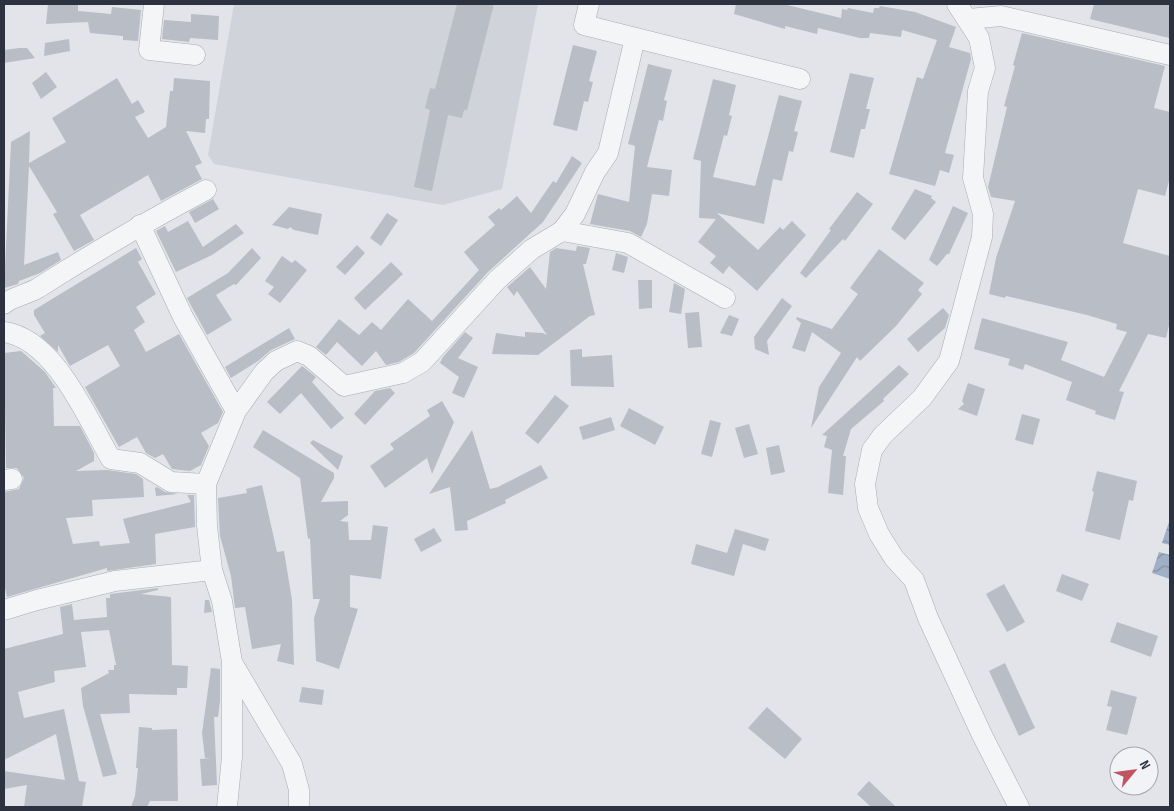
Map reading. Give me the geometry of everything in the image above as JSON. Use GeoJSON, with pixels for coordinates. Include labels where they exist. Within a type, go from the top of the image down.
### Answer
{"type":"FeatureCollection","features":[{"type":"Feature","properties":{"kind":"street"},"geometry":{"type":"LineString","coordinates":[[154,4],[149,50],[194,55]]}},
{"type":"Feature","properties":{"kind":"street"},"geometry":{"type":"LineString","coordinates":[[589,4],[584,25],[800,79]]}},
{"type":"Feature","properties":{"kind":"street"},"geometry":{"type":"LineString","coordinates":[[963,12],[1001,16],[1170,54]]}},
{"type":"Feature","properties":{"kind":"street"},"geometry":{"type":"LineString","coordinates":[[963,12],[980,38],[985,68],[978,91],[972,178],[983,214],[982,237],[949,361],[922,398],[883,435],[872,450],[865,484],[868,508],[879,534],[894,558],[914,580],[932,627],[982,735],[1019,807]]}},
{"type":"Feature","properties":{"kind":"street"},"geometry":{"type":"LineString","coordinates":[[227,807],[232,758],[232,662],[222,601],[212,570],[207,526],[206,484],[236,411],[264,372],[276,361],[297,351],[309,356],[344,386],[403,373],[422,362],[497,280],[532,249],[562,231],[575,214],[595,172],[608,153],[635,38]]}},
{"type":"Feature","properties":{"kind":"street"},"geometry":{"type":"LineString","coordinates":[[4,304],[8,300],[31,292],[140,225],[206,190]]}},
{"type":"Feature","properties":{"kind":"street"},"geometry":{"type":"LineString","coordinates":[[140,225],[183,317],[236,411]]}},
{"type":"Feature","properties":{"kind":"street"},"geometry":{"type":"LineString","coordinates":[[562,231],[628,243],[725,298]]}},
{"type":"Feature","properties":{"kind":"street"},"geometry":{"type":"LineString","coordinates":[[4,332],[16,333],[39,347],[59,370],[110,459],[140,463],[171,482],[206,484]]}},
{"type":"Feature","properties":{"kind":"street"},"geometry":{"type":"LineString","coordinates":[[4,610],[115,581],[212,570]]}},
{"type":"Feature","properties":{"kind":"street"},"geometry":{"type":"LineString","coordinates":[[232,662],[292,764],[299,790],[299,807]]}},
{"type":"Feature","properties":{"kind":"shaded area"},"geometry":{"type":"Polygon","coordinates":[[[234,4],[538,4],[502,189],[443,205],[214,164],[208,155],[234,4]]]}},
{"type":"Feature","properties":{"kind":"water"},"geometry":{"type":"Polygon","coordinates":[[[1170,519],[1170,545],[1162,543],[1170,519]]]}},
{"type":"Feature","properties":{"kind":"water"},"geometry":{"type":"Polygon","coordinates":[[[1159,552],[1170,555],[1170,579],[1152,573],[1159,552]]]}},
{"type":"Feature","properties":{"kind":"building"},"geometry":{"type":"Polygon","coordinates":[[[48,4],[78,4],[78,11],[111,14],[112,7],[141,10],[138,41],[123,40],[123,36],[90,33],[88,22],[46,24],[48,4]]]}},
{"type":"Feature","properties":{"kind":"building"},"geometry":{"type":"Polygon","coordinates":[[[457,4],[494,4],[467,110],[464,110],[462,118],[448,115],[432,191],[414,187],[430,110],[425,108],[430,88],[435,89],[457,4]]]}},
{"type":"Feature","properties":{"kind":"building"},"geometry":{"type":"Polygon","coordinates":[[[736,4],[783,4],[841,18],[842,9],[847,10],[848,8],[873,13],[874,8],[879,8],[880,6],[915,12],[956,27],[949,47],[970,53],[971,59],[945,153],[954,155],[949,173],[940,170],[935,186],[889,174],[917,77],[923,79],[937,40],[902,30],[901,37],[870,33],[869,38],[860,38],[818,28],[817,34],[785,26],[785,29],[734,14],[736,4]]]}},
{"type":"Feature","properties":{"kind":"building"},"geometry":{"type":"Polygon","coordinates":[[[1094,4],[1170,4],[1169,38],[1090,19],[1094,4]]]}},
{"type":"Feature","properties":{"kind":"building"},"geometry":{"type":"Polygon","coordinates":[[[191,14],[219,16],[218,40],[190,38],[189,42],[162,39],[164,20],[191,22],[191,14]]]}},
{"type":"Feature","properties":{"kind":"building"},"geometry":{"type":"Polygon","coordinates":[[[1022,33],[1165,66],[1154,108],[1170,112],[1170,177],[1165,196],[1138,189],[1123,243],[1170,256],[1170,321],[1166,338],[1148,334],[1119,391],[1124,392],[1115,420],[1095,414],[1096,411],[1066,400],[1072,382],[1025,364],[1023,370],[1008,365],[1010,359],[974,349],[982,318],[1068,342],[1061,360],[1104,377],[1127,332],[1116,329],[1117,324],[1087,315],[1006,296],[1005,298],[989,294],[996,258],[1015,201],[991,197],[988,187],[1007,107],[1004,106],[1015,66],[1013,65],[1022,33]]]}},
{"type":"Feature","properties":{"kind":"building"},"geometry":{"type":"Polygon","coordinates":[[[69,39],[70,51],[44,56],[45,43],[69,39]]]}},
{"type":"Feature","properties":{"kind":"building"},"geometry":{"type":"Polygon","coordinates":[[[573,45],[597,51],[589,81],[593,82],[588,102],[584,101],[577,131],[553,125],[573,45]]]}},
{"type":"Feature","properties":{"kind":"building"},"geometry":{"type":"Polygon","coordinates":[[[27,48],[35,58],[4,63],[4,50],[27,48]]]}},
{"type":"Feature","properties":{"kind":"building"},"geometry":{"type":"Polygon","coordinates":[[[648,64],[672,70],[664,100],[667,101],[663,121],[659,120],[647,167],[672,170],[669,196],[652,194],[647,224],[641,237],[630,231],[590,224],[598,194],[629,202],[635,146],[628,144],[648,64]]]}},
{"type":"Feature","properties":{"kind":"building"},"geometry":{"type":"Polygon","coordinates":[[[46,72],[57,87],[41,99],[32,83],[46,72]]]}},
{"type":"Feature","properties":{"kind":"building"},"geometry":{"type":"Polygon","coordinates":[[[850,73],[874,78],[866,109],[870,109],[865,129],[861,129],[854,158],[830,152],[850,73]]]}},
{"type":"Feature","properties":{"kind":"building"},"geometry":{"type":"Polygon","coordinates":[[[117,78],[132,104],[138,100],[145,112],[135,117],[148,138],[166,127],[170,91],[173,91],[174,78],[210,81],[209,119],[206,119],[205,133],[186,131],[202,163],[195,166],[202,179],[161,201],[148,175],[80,215],[94,240],[74,251],[53,214],[57,212],[29,166],[24,265],[58,252],[61,260],[40,273],[19,281],[18,284],[4,288],[11,142],[30,131],[29,163],[66,142],[52,118],[117,78]]]}},
{"type":"Feature","properties":{"kind":"building"},"geometry":{"type":"Polygon","coordinates":[[[713,79],[736,85],[729,115],[732,116],[727,136],[724,135],[713,177],[755,186],[779,95],[802,101],[794,131],[798,132],[793,152],[789,151],[782,181],[773,179],[764,224],[717,213],[758,250],[780,227],[783,230],[792,221],[806,235],[757,291],[729,266],[723,274],[710,263],[716,256],[698,242],[716,219],[699,218],[701,161],[693,159],[713,79]]]}},
{"type":"Feature","properties":{"kind":"building"},"geometry":{"type":"Polygon","coordinates":[[[572,156],[582,163],[543,222],[488,272],[414,353],[399,362],[386,365],[376,351],[362,366],[337,342],[326,355],[316,347],[339,319],[359,335],[372,322],[381,330],[408,299],[432,321],[479,270],[464,252],[495,225],[488,217],[499,208],[501,210],[517,196],[531,213],[553,181],[556,183],[572,156]]]}},
{"type":"Feature","properties":{"kind":"building"},"geometry":{"type":"Polygon","coordinates":[[[915,189],[932,196],[931,198],[936,202],[905,240],[891,229],[915,189]]]}},
{"type":"Feature","properties":{"kind":"building"},"geometry":{"type":"Polygon","coordinates":[[[857,192],[873,204],[845,241],[843,239],[806,278],[800,273],[831,230],[829,229],[857,192]]]}},
{"type":"Feature","properties":{"kind":"building"},"geometry":{"type":"Polygon","coordinates":[[[213,199],[219,209],[195,223],[189,212],[213,199]]]}},
{"type":"Feature","properties":{"kind":"building"},"geometry":{"type":"Polygon","coordinates":[[[953,206],[968,213],[949,254],[937,266],[929,260],[953,206]]]}},
{"type":"Feature","properties":{"kind":"building"},"geometry":{"type":"Polygon","coordinates":[[[289,207],[322,214],[318,235],[294,230],[290,227],[288,229],[272,225],[289,207]]]}},
{"type":"Feature","properties":{"kind":"building"},"geometry":{"type":"Polygon","coordinates":[[[387,213],[398,220],[381,246],[370,238],[387,213]]]}},
{"type":"Feature","properties":{"kind":"building"},"geometry":{"type":"Polygon","coordinates":[[[188,221],[203,247],[236,224],[244,233],[212,255],[176,272],[156,231],[165,226],[168,232],[188,221]]]}},
{"type":"Feature","properties":{"kind":"building"},"geometry":{"type":"Polygon","coordinates":[[[357,245],[365,253],[345,275],[336,267],[357,245]]]}},
{"type":"Feature","properties":{"kind":"building"},"geometry":{"type":"Polygon","coordinates":[[[577,246],[590,248],[586,264],[583,264],[595,315],[590,316],[538,355],[492,354],[496,333],[525,337],[525,332],[547,335],[517,291],[514,296],[507,287],[530,267],[546,289],[550,252],[556,248],[576,251],[577,246]]]}},
{"type":"Feature","properties":{"kind":"building"},"geometry":{"type":"Polygon","coordinates":[[[136,248],[142,259],[138,262],[156,294],[136,307],[145,322],[134,330],[146,352],[179,334],[223,412],[218,423],[201,433],[209,446],[201,465],[190,471],[172,469],[163,454],[155,458],[146,453],[137,437],[119,447],[85,387],[120,366],[108,345],[70,366],[58,345],[58,352],[40,336],[45,333],[34,315],[34,310],[136,248]]]}},
{"type":"Feature","properties":{"kind":"building"},"geometry":{"type":"Polygon","coordinates":[[[252,248],[261,258],[236,285],[234,284],[216,295],[232,320],[207,335],[187,298],[228,273],[252,248]]]}},
{"type":"Feature","properties":{"kind":"building"},"geometry":{"type":"Polygon","coordinates":[[[879,249],[924,283],[918,290],[922,294],[896,326],[860,361],[857,357],[811,428],[819,387],[841,353],[812,332],[805,352],[792,348],[801,323],[796,319],[797,317],[832,329],[858,294],[850,288],[879,249]]]}},
{"type":"Feature","properties":{"kind":"building"},"geometry":{"type":"Polygon","coordinates":[[[616,253],[628,257],[624,273],[612,270],[616,253]]]}},
{"type":"Feature","properties":{"kind":"building"},"geometry":{"type":"Polygon","coordinates":[[[282,256],[292,263],[295,260],[307,270],[280,303],[268,294],[274,287],[265,281],[282,256]]]}},
{"type":"Feature","properties":{"kind":"building"},"geometry":{"type":"Polygon","coordinates":[[[391,262],[403,274],[365,310],[354,298],[391,262]]]}},
{"type":"Feature","properties":{"kind":"building"},"geometry":{"type":"Polygon","coordinates":[[[638,280],[652,280],[652,308],[639,309],[638,280]]]}},
{"type":"Feature","properties":{"kind":"building"},"geometry":{"type":"Polygon","coordinates":[[[674,283],[685,289],[681,314],[669,312],[674,283]]]}},
{"type":"Feature","properties":{"kind":"building"},"geometry":{"type":"Polygon","coordinates":[[[782,298],[792,306],[767,341],[769,355],[755,349],[754,337],[782,298]]]}},
{"type":"Feature","properties":{"kind":"building"},"geometry":{"type":"Polygon","coordinates":[[[943,308],[949,315],[945,328],[918,352],[907,339],[943,308]]]}},
{"type":"Feature","properties":{"kind":"building"},"geometry":{"type":"Polygon","coordinates":[[[699,312],[702,347],[688,348],[685,313],[699,312]]]}},
{"type":"Feature","properties":{"kind":"building"},"geometry":{"type":"Polygon","coordinates":[[[729,315],[739,319],[732,336],[720,333],[729,315]]]}},
{"type":"Feature","properties":{"kind":"building"},"geometry":{"type":"Polygon","coordinates":[[[289,328],[295,339],[271,350],[258,361],[231,378],[225,367],[289,328]]]}},
{"type":"Feature","properties":{"kind":"building"},"geometry":{"type":"Polygon","coordinates":[[[465,332],[473,338],[458,358],[478,367],[464,398],[452,393],[459,377],[440,363],[465,332]]]}},
{"type":"Feature","properties":{"kind":"building"},"geometry":{"type":"Polygon","coordinates":[[[582,349],[582,357],[612,355],[614,387],[571,386],[570,350],[582,349]]]}},
{"type":"Feature","properties":{"kind":"building"},"geometry":{"type":"Polygon","coordinates":[[[21,351],[45,372],[56,388],[53,388],[54,426],[80,426],[94,453],[94,461],[76,471],[107,470],[136,474],[143,479],[144,497],[92,500],[93,516],[66,518],[73,544],[99,541],[100,546],[130,543],[123,519],[191,502],[187,495],[194,495],[195,527],[155,534],[156,564],[107,571],[107,568],[7,597],[4,584],[4,492],[19,489],[24,478],[17,468],[6,468],[4,353],[21,351]]]}},
{"type":"Feature","properties":{"kind":"building"},"geometry":{"type":"Polygon","coordinates":[[[899,365],[909,374],[883,399],[884,401],[851,429],[843,456],[846,456],[843,495],[828,493],[832,450],[824,447],[827,436],[822,435],[899,365]]]}},
{"type":"Feature","properties":{"kind":"building"},"geometry":{"type":"Polygon","coordinates":[[[302,366],[316,377],[312,382],[344,418],[331,429],[301,393],[280,414],[267,402],[302,366]]]}},
{"type":"Feature","properties":{"kind":"building"},"geometry":{"type":"Polygon","coordinates":[[[968,383],[985,389],[977,416],[958,409],[964,404],[962,401],[968,383]]]}},
{"type":"Feature","properties":{"kind":"building"},"geometry":{"type":"Polygon","coordinates":[[[390,388],[395,393],[365,425],[354,414],[375,391],[390,388]]]}},
{"type":"Feature","properties":{"kind":"building"},"geometry":{"type":"Polygon","coordinates":[[[555,395],[569,406],[538,444],[525,433],[555,395]]]}},
{"type":"Feature","properties":{"kind":"building"},"geometry":{"type":"Polygon","coordinates":[[[442,401],[454,422],[432,474],[427,458],[385,488],[370,466],[394,449],[390,444],[430,416],[427,410],[442,401]]]}},
{"type":"Feature","properties":{"kind":"building"},"geometry":{"type":"Polygon","coordinates":[[[629,408],[664,427],[655,445],[620,426],[629,408]]]}},
{"type":"Feature","properties":{"kind":"building"},"geometry":{"type":"Polygon","coordinates":[[[1022,414],[1040,419],[1033,445],[1015,440],[1022,414]]]}},
{"type":"Feature","properties":{"kind":"building"},"geometry":{"type":"Polygon","coordinates":[[[611,417],[615,430],[583,440],[579,427],[611,417]]]}},
{"type":"Feature","properties":{"kind":"building"},"geometry":{"type":"Polygon","coordinates":[[[710,420],[721,423],[712,457],[701,454],[710,420]]]}},
{"type":"Feature","properties":{"kind":"building"},"geometry":{"type":"Polygon","coordinates":[[[749,424],[758,454],[744,458],[735,428],[749,424]]]}},
{"type":"Feature","properties":{"kind":"building"},"geometry":{"type":"Polygon","coordinates":[[[263,430],[334,473],[334,478],[321,502],[348,501],[348,515],[340,521],[348,522],[349,540],[371,540],[373,525],[388,527],[381,579],[350,575],[350,607],[358,609],[339,669],[316,661],[314,618],[320,599],[313,599],[310,538],[308,539],[300,478],[253,447],[263,430]]]}},
{"type":"Feature","properties":{"kind":"building"},"geometry":{"type":"Polygon","coordinates":[[[472,430],[490,489],[498,487],[541,465],[548,478],[505,500],[506,503],[467,521],[468,530],[455,531],[450,487],[429,494],[472,430]]]}},
{"type":"Feature","properties":{"kind":"building"},"geometry":{"type":"Polygon","coordinates":[[[313,440],[343,456],[338,470],[310,443],[313,440]]]}},
{"type":"Feature","properties":{"kind":"building"},"geometry":{"type":"Polygon","coordinates":[[[779,445],[785,472],[771,475],[766,448],[779,445]]]}},
{"type":"Feature","properties":{"kind":"building"},"geometry":{"type":"Polygon","coordinates":[[[1097,471],[1137,481],[1133,501],[1129,500],[1120,540],[1085,531],[1097,471]]]}},
{"type":"Feature","properties":{"kind":"building"},"geometry":{"type":"Polygon","coordinates":[[[262,485],[277,552],[284,551],[292,600],[294,665],[277,661],[281,644],[252,649],[245,607],[235,608],[231,576],[220,536],[218,498],[247,493],[246,489],[262,485]]]}},
{"type":"Feature","properties":{"kind":"building"},"geometry":{"type":"Polygon","coordinates":[[[157,487],[165,492],[178,494],[156,496],[155,488],[157,487]]]}},
{"type":"Feature","properties":{"kind":"building"},"geometry":{"type":"Polygon","coordinates":[[[434,528],[442,541],[421,552],[414,539],[434,528]]]}},
{"type":"Feature","properties":{"kind":"building"},"geometry":{"type":"Polygon","coordinates":[[[735,529],[769,539],[765,551],[743,544],[734,576],[691,564],[696,544],[727,553],[735,529]]]}},
{"type":"Feature","properties":{"kind":"building"},"geometry":{"type":"Polygon","coordinates":[[[1062,574],[1089,584],[1082,601],[1056,591],[1062,574]]]}},
{"type":"Feature","properties":{"kind":"building"},"geometry":{"type":"Polygon","coordinates":[[[1004,584],[1025,622],[1007,632],[986,594],[1004,584]]]}},
{"type":"Feature","properties":{"kind":"building"},"geometry":{"type":"Polygon","coordinates":[[[158,588],[158,590],[141,594],[171,597],[172,665],[188,666],[187,688],[177,688],[177,695],[129,694],[130,713],[100,714],[117,774],[103,777],[83,706],[81,688],[109,673],[108,670],[114,670],[114,665],[116,665],[109,630],[81,632],[86,667],[54,671],[55,682],[18,692],[24,718],[64,709],[79,781],[86,782],[82,807],[24,807],[27,785],[4,789],[4,771],[65,780],[56,734],[4,760],[4,649],[63,634],[60,607],[72,604],[74,620],[107,617],[106,598],[110,598],[110,594],[158,588]]]}},
{"type":"Feature","properties":{"kind":"building"},"geometry":{"type":"Polygon","coordinates":[[[205,600],[209,600],[212,612],[204,613],[205,600]]]}},
{"type":"Feature","properties":{"kind":"building"},"geometry":{"type":"Polygon","coordinates":[[[1117,622],[1158,636],[1151,657],[1110,642],[1117,622]]]}},
{"type":"Feature","properties":{"kind":"building"},"geometry":{"type":"Polygon","coordinates":[[[1005,663],[1035,728],[1019,736],[989,671],[1005,663]]]}},
{"type":"Feature","properties":{"kind":"building"},"geometry":{"type":"Polygon","coordinates":[[[211,668],[220,669],[218,717],[214,717],[217,785],[202,786],[200,759],[211,758],[205,758],[202,733],[211,668]]]}},
{"type":"Feature","properties":{"kind":"building"},"geometry":{"type":"Polygon","coordinates":[[[302,687],[324,690],[322,705],[299,702],[302,687]]]}},
{"type":"Feature","properties":{"kind":"building"},"geometry":{"type":"Polygon","coordinates":[[[1111,690],[1137,697],[1127,735],[1106,730],[1112,707],[1107,706],[1111,690]]]}},
{"type":"Feature","properties":{"kind":"building"},"geometry":{"type":"Polygon","coordinates":[[[767,707],[802,739],[785,759],[748,728],[767,707]]]}},
{"type":"Feature","properties":{"kind":"building"},"geometry":{"type":"Polygon","coordinates":[[[139,727],[152,728],[152,730],[177,729],[178,801],[150,801],[147,807],[131,807],[135,796],[138,768],[136,768],[139,727]]]}},
{"type":"Feature","properties":{"kind":"building"},"geometry":{"type":"Polygon","coordinates":[[[869,781],[896,807],[871,807],[857,794],[869,781]]]}}]}
